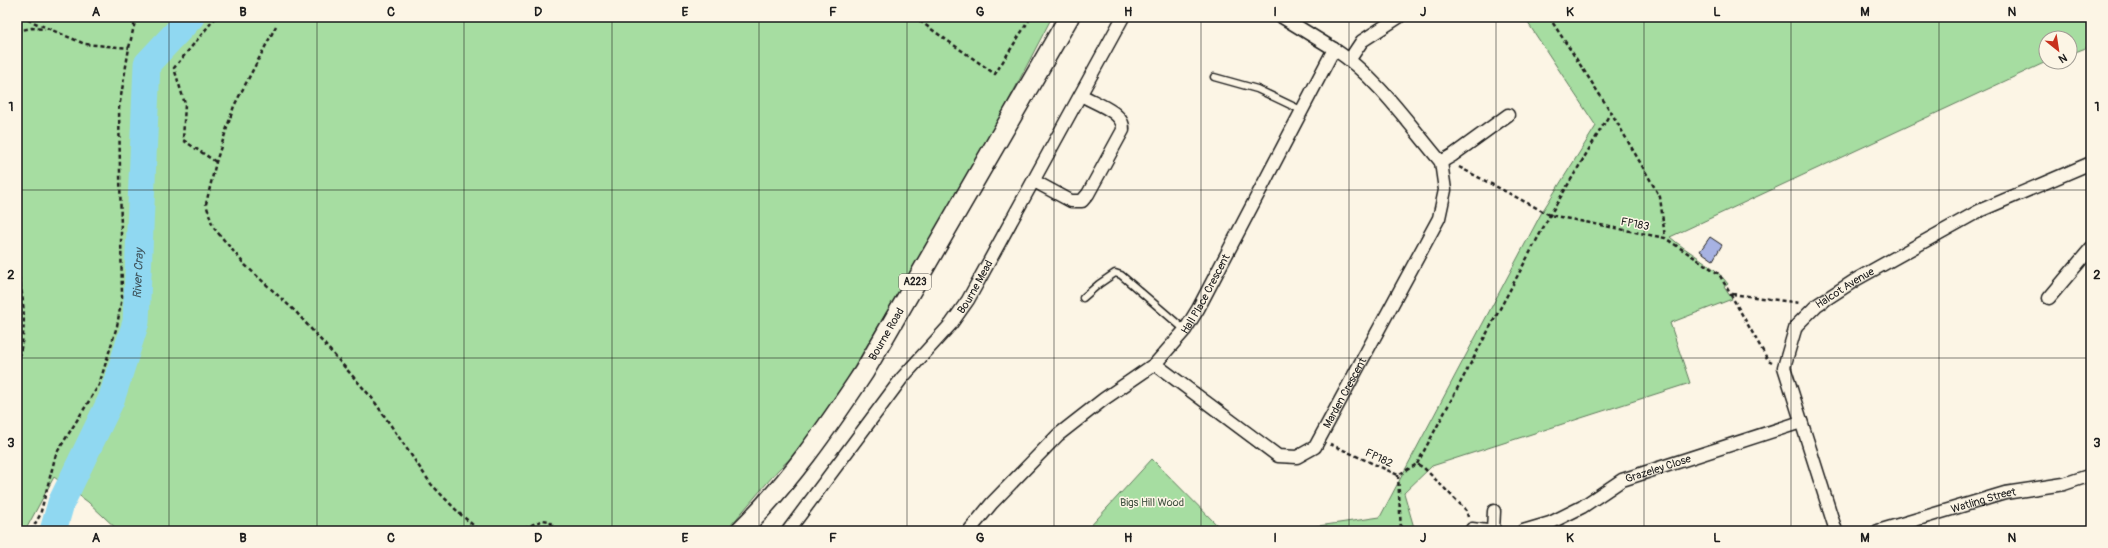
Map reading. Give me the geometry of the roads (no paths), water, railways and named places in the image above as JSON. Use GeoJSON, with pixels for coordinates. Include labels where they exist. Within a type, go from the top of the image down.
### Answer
{"type":"FeatureCollection","features":[{"type":"Feature","properties":{"kind":"main road","name":"Bourne Road"},"geometry":{"type":"LineString","coordinates":[[744,530],[787,479],[836,414],[864,372],[1069,17]]}},
{"type":"Feature","properties":{"kind":"street","name":"Bourne Mead"},"geometry":{"type":"LineString","coordinates":[[788,531],[902,378],[951,324],[968,300],[1123,17]]}},
{"type":"Feature","properties":{"kind":"street"},"geometry":{"type":"LineString","coordinates":[[1282,17],[1350,59],[1381,91],[1441,162],[1508,115]]}},
{"type":"Feature","properties":{"kind":"street"},"geometry":{"type":"LineString","coordinates":[[1350,59],[1362,41],[1399,17]]}},
{"type":"Feature","properties":{"kind":"street","name":"Hall Place Crescent"},"geometry":{"type":"LineString","coordinates":[[969,531],[992,503],[1058,435],[1104,399],[1155,364],[1185,330],[1198,310],[1334,49]]}},
{"type":"Feature","properties":{"kind":"street"},"geometry":{"type":"LineString","coordinates":[[1034,181],[1071,201],[1082,201],[1088,194],[1122,130],[1122,120],[1118,116],[1081,95]]}},
{"type":"Feature","properties":{"kind":"street","name":"Marden Crescent"},"geometry":{"type":"LineString","coordinates":[[1155,364],[1278,456],[1297,457],[1316,447],[1439,218],[1445,190],[1441,162]]}},
{"type":"Feature","properties":{"kind":"street","name":"Halcot Avenue"},"geometry":{"type":"LineString","coordinates":[[1801,422],[1784,367],[1796,326],[1817,305],[1857,279],[1979,211],[2091,163]]}},
{"type":"Feature","properties":{"kind":"street"},"geometry":{"type":"LineString","coordinates":[[2049,298],[2091,248]]}},
{"type":"Feature","properties":{"kind":"street"},"geometry":{"type":"LineString","coordinates":[[1801,422],[1836,531]]}},
{"type":"Feature","properties":{"kind":"street","name":"Grazeley Close"},"geometry":{"type":"LineString","coordinates":[[1523,531],[1550,523],[1582,507],[1622,480],[1801,422]]}},
{"type":"Feature","properties":{"kind":"street","name":"Watling Street"},"geometry":{"type":"LineString","coordinates":[[1878,531],[2005,493],[2064,484],[2091,475]]}},
{"type":"Feature","properties":{"kind":"street"},"geometry":{"type":"LineString","coordinates":[[1493,531],[1494,511]]}},
{"type":"Feature","properties":{"kind":"street"},"geometry":{"type":"LineString","coordinates":[[1472,529],[1487,531]]}},
{"type":"Feature","properties":{"kind":"lane"},"geometry":{"type":"LineString","coordinates":[[1214,77],[1257,89],[1301,110]]}},
{"type":"Feature","properties":{"kind":"lane"},"geometry":{"type":"LineString","coordinates":[[1083,298],[1099,284],[1116,273],[1121,275],[1185,330]]}},
{"type":"Feature","properties":{"kind":"waterway","name":"River Cray"},"geometry":{"type":"LineString","coordinates":[[53,531],[61,503],[111,400],[136,322],[147,64],[191,17]]}},
{"type":"Feature","properties":{"kind":"park label","name":"Bigs Hill Wood"},"geometry":{"type":"Point","coordinates":[1152,502]}}]}
